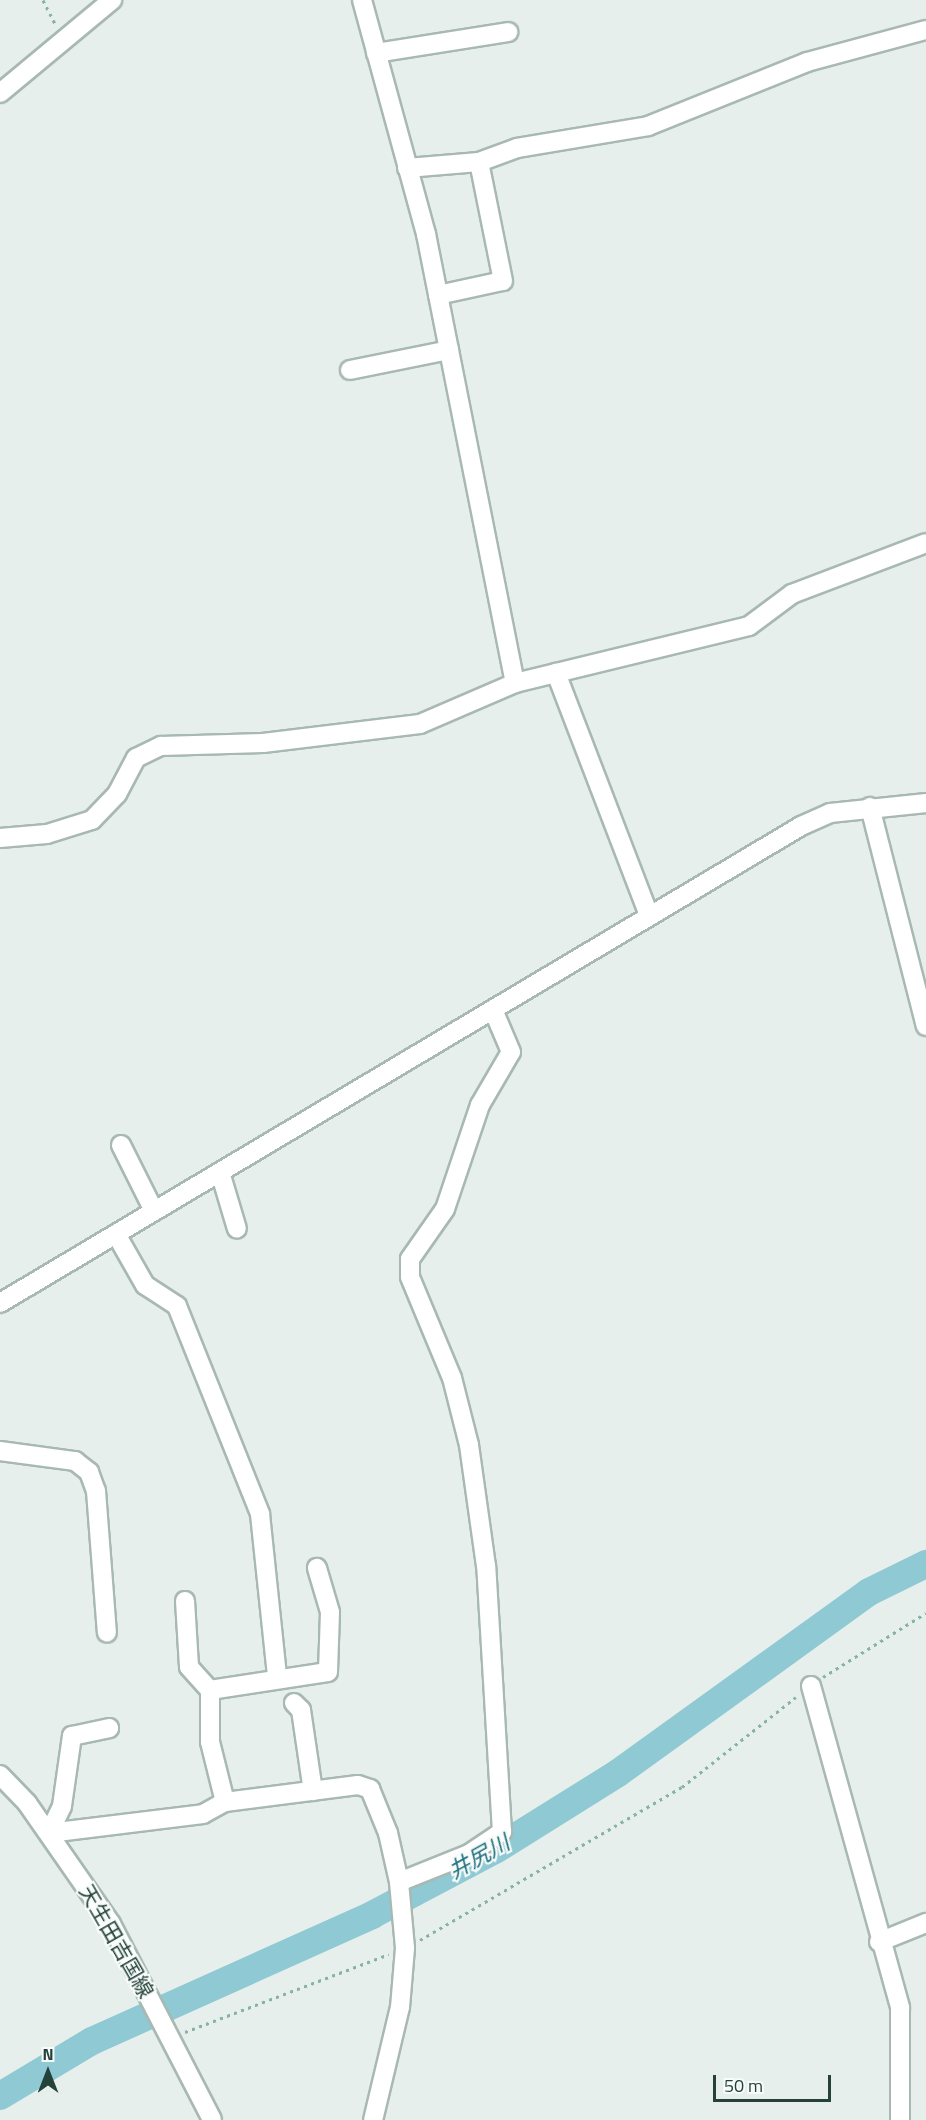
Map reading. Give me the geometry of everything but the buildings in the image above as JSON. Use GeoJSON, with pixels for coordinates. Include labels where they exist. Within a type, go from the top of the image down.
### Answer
{"type":"FeatureCollection","features":[{"type":"Feature","properties":{"kind":"street"},"geometry":{"type":"LineString","coordinates":[[0,93],[112,0]]}},
{"type":"Feature","properties":{"kind":"street"},"geometry":{"type":"LineString","coordinates":[[362,0],[438,295],[515,683]]}},
{"type":"Feature","properties":{"kind":"street"},"geometry":{"type":"LineString","coordinates":[[407,168],[479,162],[517,148],[648,126],[835,52],[926,30]]}},
{"type":"Feature","properties":{"kind":"street"},"geometry":{"type":"LineString","coordinates":[[376,54],[508,32]]}},
{"type":"Feature","properties":{"kind":"street"},"geometry":{"type":"LineString","coordinates":[[438,295],[503,281],[479,162]]}},
{"type":"Feature","properties":{"kind":"street"},"geometry":{"type":"LineString","coordinates":[[350,370],[449,350]]}},
{"type":"Feature","properties":{"kind":"street"},"geometry":{"type":"LineString","coordinates":[[0,838],[47,834],[92,820],[117,795],[136,758],[161,746],[263,743],[420,724],[515,683],[749,626],[792,594],[926,543]]}},
{"type":"Feature","properties":{"kind":"street"},"geometry":{"type":"LineString","coordinates":[[556,673],[649,915]]}},
{"type":"Feature","properties":{"kind":"street"},"geometry":{"type":"LineString","coordinates":[[0,1303],[494,1012],[649,915],[801,826],[830,813],[870,807],[926,803]]}},
{"type":"Feature","properties":{"kind":"street"},"geometry":{"type":"LineString","coordinates":[[870,807],[926,1026]]}},
{"type":"Feature","properties":{"kind":"street"},"geometry":{"type":"LineString","coordinates":[[399,1884],[469,1854],[502,1832],[486,1566],[468,1445],[452,1378],[410,1277],[410,1259],[445,1209],[480,1105],[510,1052],[494,1012]]}},
{"type":"Feature","properties":{"kind":"street"},"geometry":{"type":"LineString","coordinates":[[121,1145],[154,1211]]}},
{"type":"Feature","properties":{"kind":"street"},"geometry":{"type":"LineString","coordinates":[[220,1172],[237,1229]]}},
{"type":"Feature","properties":{"kind":"street"},"geometry":{"type":"LineString","coordinates":[[116,1234],[145,1285],[177,1306],[260,1514],[277,1677]]}},
{"type":"Feature","properties":{"kind":"street"},"geometry":{"type":"LineString","coordinates":[[0,1451],[75,1461],[89,1472],[96,1491],[107,1633]]}},
{"type":"Feature","properties":{"kind":"street"},"geometry":{"type":"LineString","coordinates":[[210,1690],[277,1677],[328,1672],[330,1612],[317,1568]]}},
{"type":"Feature","properties":{"kind":"street"},"geometry":{"type":"LineString","coordinates":[[185,1601],[189,1667],[210,1690],[210,1742],[225,1802]]}},
{"type":"Feature","properties":{"kind":"street"},"geometry":{"type":"LineString","coordinates":[[811,1686],[879,1942],[900,2008],[900,2120]]}},
{"type":"Feature","properties":{"kind":"street"},"geometry":{"type":"LineString","coordinates":[[294,1703],[301,1710],[313,1791]]}},
{"type":"Feature","properties":{"kind":"street"},"geometry":{"type":"LineString","coordinates":[[50,1833],[62,1806],[72,1736],[109,1728]]}},
{"type":"Feature","properties":{"kind":"street","name":"天生田吉国線"},"geometry":{"type":"LineString","coordinates":[[0,1775],[50,1833],[111,1924],[212,2120]]}},
{"type":"Feature","properties":{"kind":"street"},"geometry":{"type":"LineString","coordinates":[[50,1833],[203,1814],[225,1802],[358,1785],[370,1789],[388,1833],[399,1884],[405,1948],[400,2007],[373,2120]]}},
{"type":"Feature","properties":{"kind":"street"},"geometry":{"type":"LineString","coordinates":[[879,1942],[926,1923]]}},
{"type":"Feature","properties":{"kind":"path"},"geometry":{"type":"LineString","coordinates":[[43,0],[63,39]]}},
{"type":"Feature","properties":{"kind":"path"},"geometry":{"type":"LineString","coordinates":[[171,2037],[405,1948],[682,1787],[811,1686],[926,1613]]}},
{"type":"Feature","properties":{"kind":"waterway","name":"井尻川"},"geometry":{"type":"LineString","coordinates":[[0,2096],[92,2041],[372,1915],[495,1850],[618,1773],[869,1592],[926,1564]]}}]}
